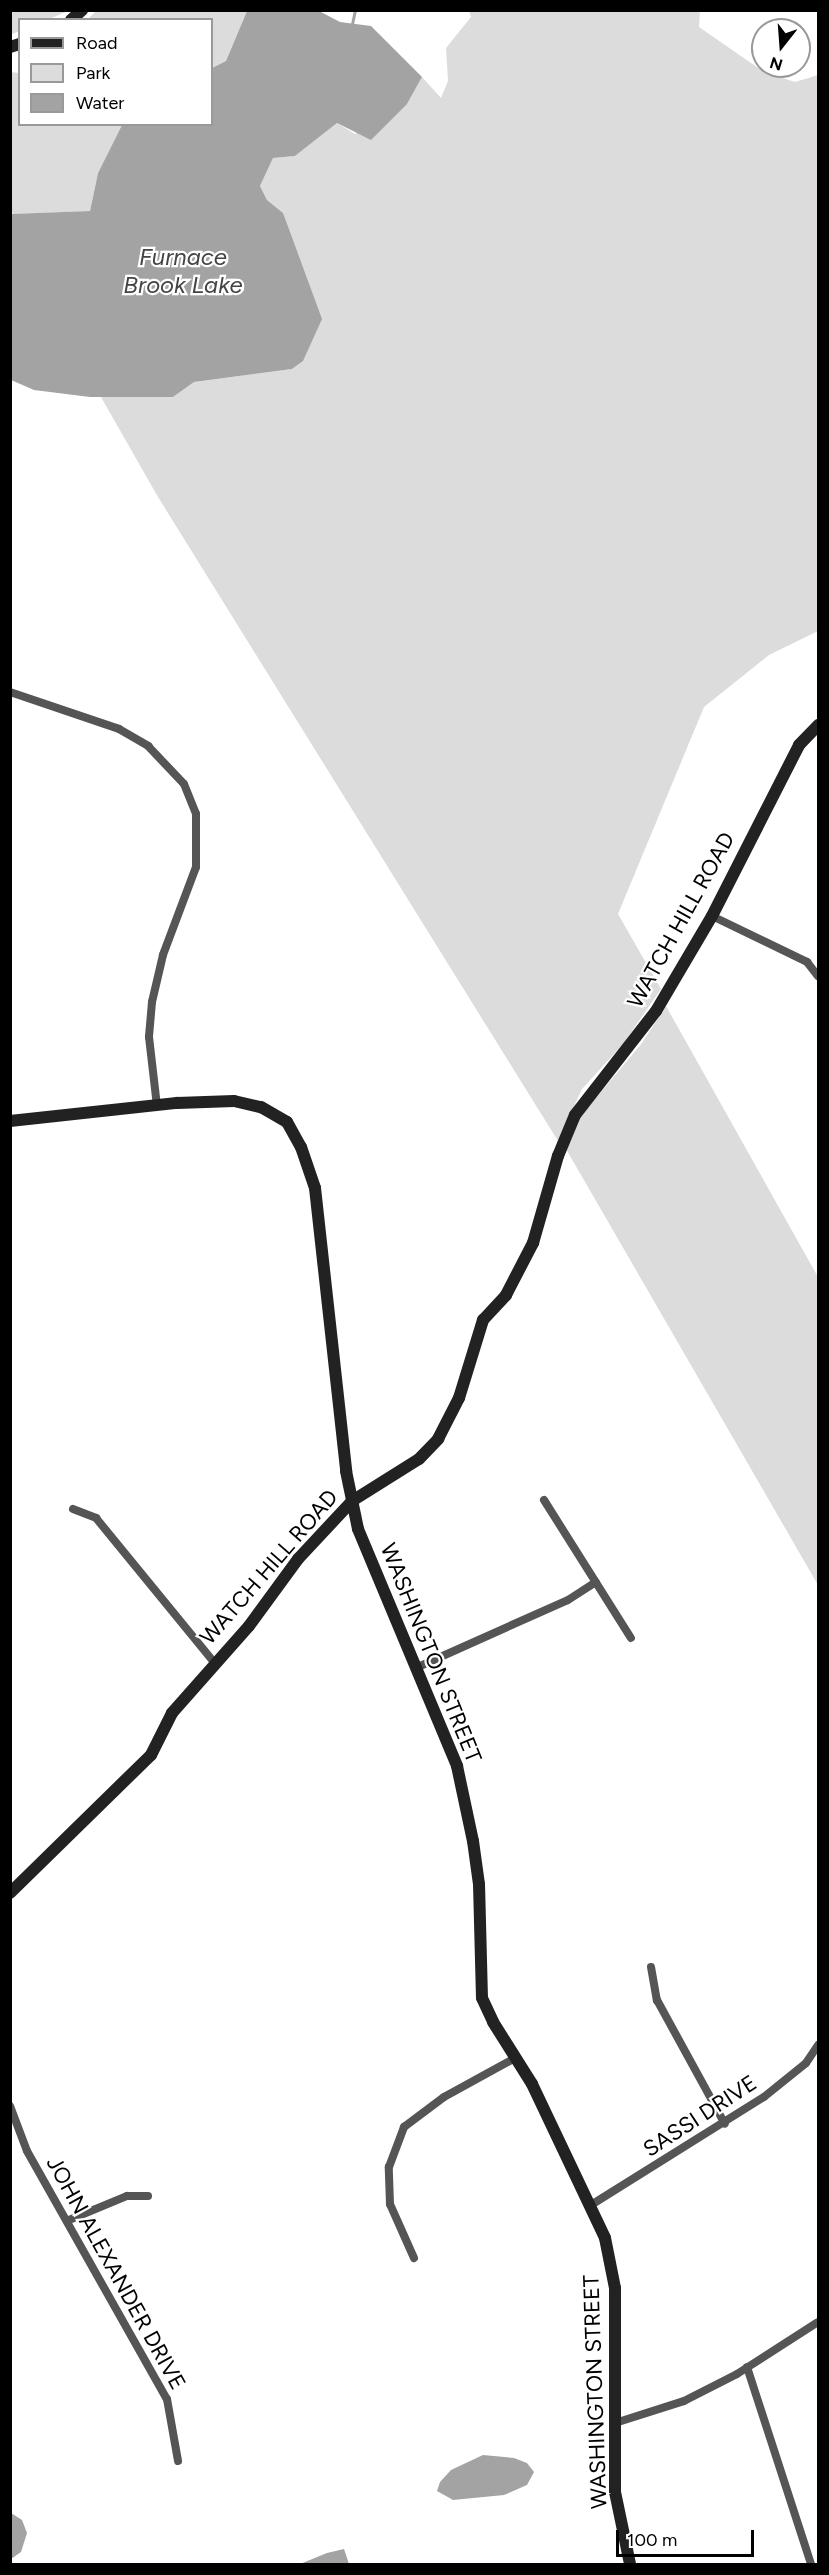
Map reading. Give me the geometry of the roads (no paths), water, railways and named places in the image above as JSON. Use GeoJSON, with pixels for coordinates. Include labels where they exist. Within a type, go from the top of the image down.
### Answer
{"type":"FeatureCollection","features":[{"type":"Feature","properties":{"kind":"street"},"geometry":{"type":"LineString","coordinates":[[10,692],[119,729],[148,746],[184,784],[196,814],[196,867],[163,955],[152,1002],[149,1036],[157,1106]]}},
{"type":"Feature","properties":{"kind":"street","name":"WATCH HILL ROAD"},"geometry":{"type":"LineString","coordinates":[[10,1893],[82,1819],[125,1784],[145,1762],[172,1713],[214,1662],[249,1626],[298,1559],[352,1501],[419,1459],[438,1439],[459,1398],[483,1320],[506,1295],[533,1243],[558,1156],[574,1115],[590,1091],[648,1024],[712,916],[799,745],[819,725]]}},
{"type":"Feature","properties":{"kind":"street"},"geometry":{"type":"LineString","coordinates":[[712,916],[807,962],[819,976]]}},
{"type":"Feature","properties":{"kind":"street","name":"WASHINGTON STREET"},"geometry":{"type":"LineString","coordinates":[[10,1121],[157,1106],[234,1101],[261,1107],[287,1122],[302,1147],[315,1188],[352,1501],[358,1529],[385,1601],[418,1667],[457,1766],[473,1841],[479,1884],[482,1998],[532,2084],[605,2238],[615,2288],[615,2492],[630,2565]]}},
{"type":"Feature","properties":{"kind":"street"},"geometry":{"type":"LineString","coordinates":[[544,1500],[631,1638]]}},
{"type":"Feature","properties":{"kind":"street"},"geometry":{"type":"LineString","coordinates":[[73,1509],[96,1518],[214,1662]]}},
{"type":"Feature","properties":{"kind":"street"},"geometry":{"type":"LineString","coordinates":[[418,1667],[568,1600],[596,1582]]}},
{"type":"Feature","properties":{"kind":"street"},"geometry":{"type":"LineString","coordinates":[[651,1967],[657,2000],[725,2124]]}},
{"type":"Feature","properties":{"kind":"street","name":"SASSI DRIVE"},"geometry":{"type":"LineString","coordinates":[[591,2205],[725,2124],[784,2082],[819,2045]]}},
{"type":"Feature","properties":{"kind":"street"},"geometry":{"type":"LineString","coordinates":[[414,2258],[390,2204],[390,2167],[404,2127],[444,2097],[515,2058]]}},
{"type":"Feature","properties":{"kind":"street","name":"JOHN ALEXANDER DRIVE"},"geometry":{"type":"LineString","coordinates":[[10,2106],[27,2151],[69,2220],[167,2399],[178,2461]]}},
{"type":"Feature","properties":{"kind":"street"},"geometry":{"type":"LineString","coordinates":[[69,2220],[127,2196],[148,2196]]}},
{"type":"Feature","properties":{"kind":"street"},"geometry":{"type":"LineString","coordinates":[[615,2423],[684,2402],[747,2367],[819,2322]]}},
{"type":"Feature","properties":{"kind":"street"},"geometry":{"type":"LineString","coordinates":[[747,2367],[810,2565]]}},
{"type":"Feature","properties":{"kind":"water","name":"Furnace Brook Lake"},"geometry":{"type":"Polygon","coordinates":[[[247,11],[319,11],[340,22],[371,26],[422,77],[407,104],[371,140],[337,123],[295,156],[273,158],[260,186],[267,200],[283,213],[322,319],[303,361],[292,369],[194,382],[173,397],[90,397],[34,390],[11,380],[11,214],[90,211],[98,173],[122,126],[213,126],[213,68],[226,61],[247,11]]]}},
{"type":"Feature","properties":{"kind":"water"},"geometry":{"type":"Polygon","coordinates":[[[483,2455],[514,2458],[527,2463],[534,2472],[527,2485],[504,2495],[453,2500],[437,2491],[440,2482],[451,2470],[483,2455]]]}},
{"type":"Feature","properties":{"kind":"water"},"geometry":{"type":"Polygon","coordinates":[[[11,2513],[22,2520],[27,2533],[21,2552],[11,2559],[11,2513]]]}},
{"type":"Feature","properties":{"kind":"water"},"geometry":{"type":"Polygon","coordinates":[[[344,2549],[349,2564],[300,2564],[327,2553],[344,2549]]]}},
{"type":"Feature","properties":{"kind":"waterway"},"geometry":{"type":"LineString","coordinates":[[352,24],[355,10]]}}]}
